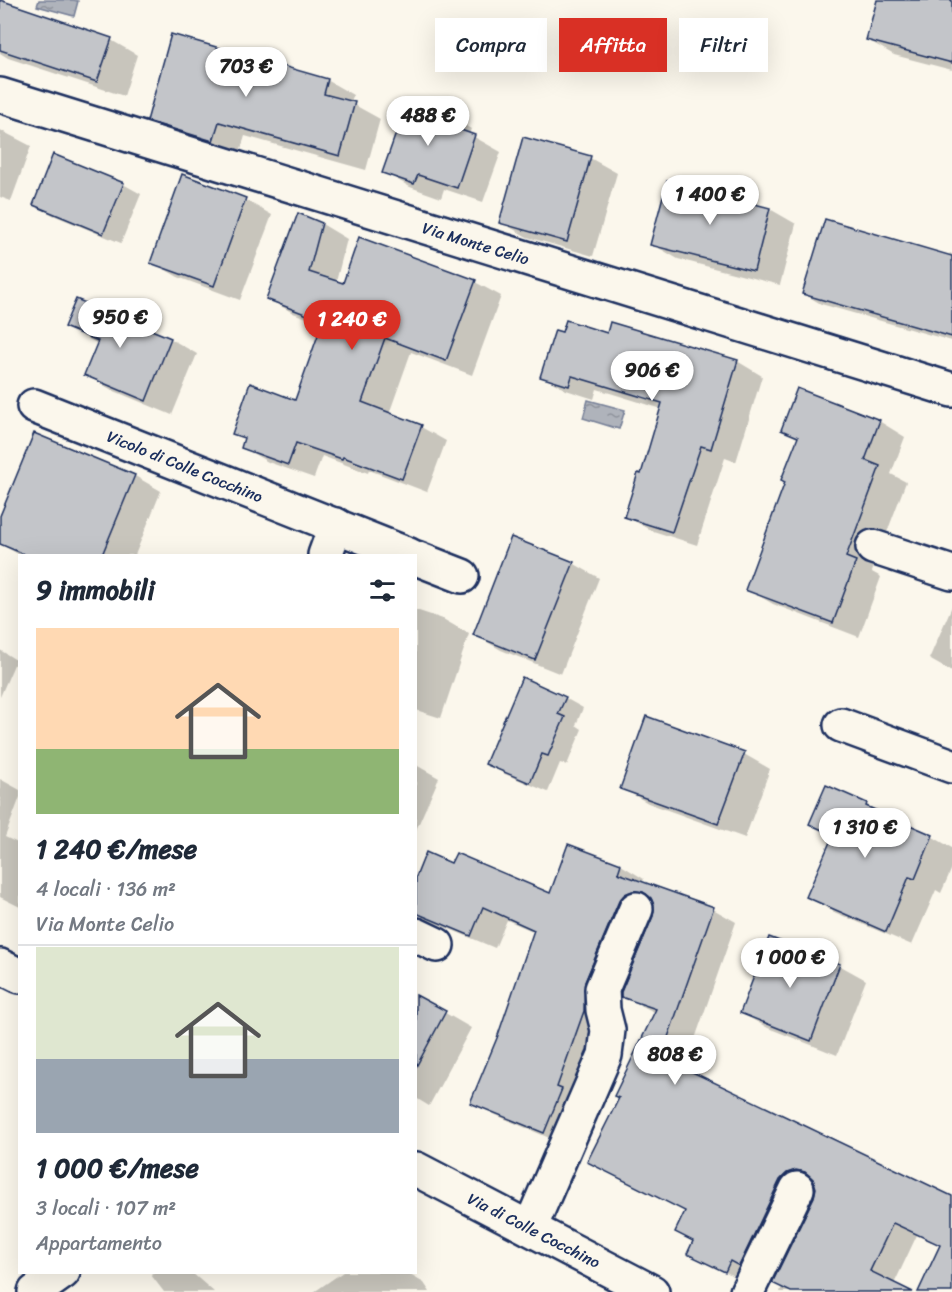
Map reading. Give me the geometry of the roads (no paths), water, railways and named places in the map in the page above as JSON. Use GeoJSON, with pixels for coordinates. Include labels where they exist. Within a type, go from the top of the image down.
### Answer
{"type":"FeatureCollection","features":[{"type":"Feature","properties":{"kind":"street","name":"Via Monte Celio"},"geometry":{"type":"LineString","coordinates":[[0,95],[952,390]]}},
{"type":"Feature","properties":{"kind":"street","name":"Vicolo di Colle Cocchino"},"geometry":{"type":"LineString","coordinates":[[34,406],[331,540],[404,554]]}},
{"type":"Feature","properties":{"kind":"street"},"geometry":{"type":"LineString","coordinates":[[873,547],[952,573]]}},
{"type":"Feature","properties":{"kind":"street"},"geometry":{"type":"LineString","coordinates":[[417,558],[462,576]]}},
{"type":"Feature","properties":{"kind":"street"},"geometry":{"type":"LineString","coordinates":[[841,724],[952,766]]}},
{"type":"Feature","properties":{"kind":"street"},"geometry":{"type":"LineString","coordinates":[[530,1228],[605,1055],[608,1030],[603,1010],[602,989],[636,909]]}},
{"type":"Feature","properties":{"kind":"street","name":"Via di Colle Cocchino"},"geometry":{"type":"LineString","coordinates":[[417,1170],[652,1292]]}},
{"type":"Feature","properties":{"kind":"street"},"geometry":{"type":"LineString","coordinates":[[747,1292],[797,1189]]}},
{"type":"Feature","properties":{"kind":"street"},"geometry":{"type":"LineString","coordinates":[[34,1292],[60,1274]]}},
{"type":"Feature","properties":{"kind":"water"},"geometry":{"type":"Polygon","coordinates":[[[39,0],[78,1],[74,16],[37,6],[39,0]]]}},
{"type":"Feature","properties":{"kind":"water"},"geometry":{"type":"Polygon","coordinates":[[[588,400],[625,410],[619,429],[583,418],[588,400]]]}}]}
